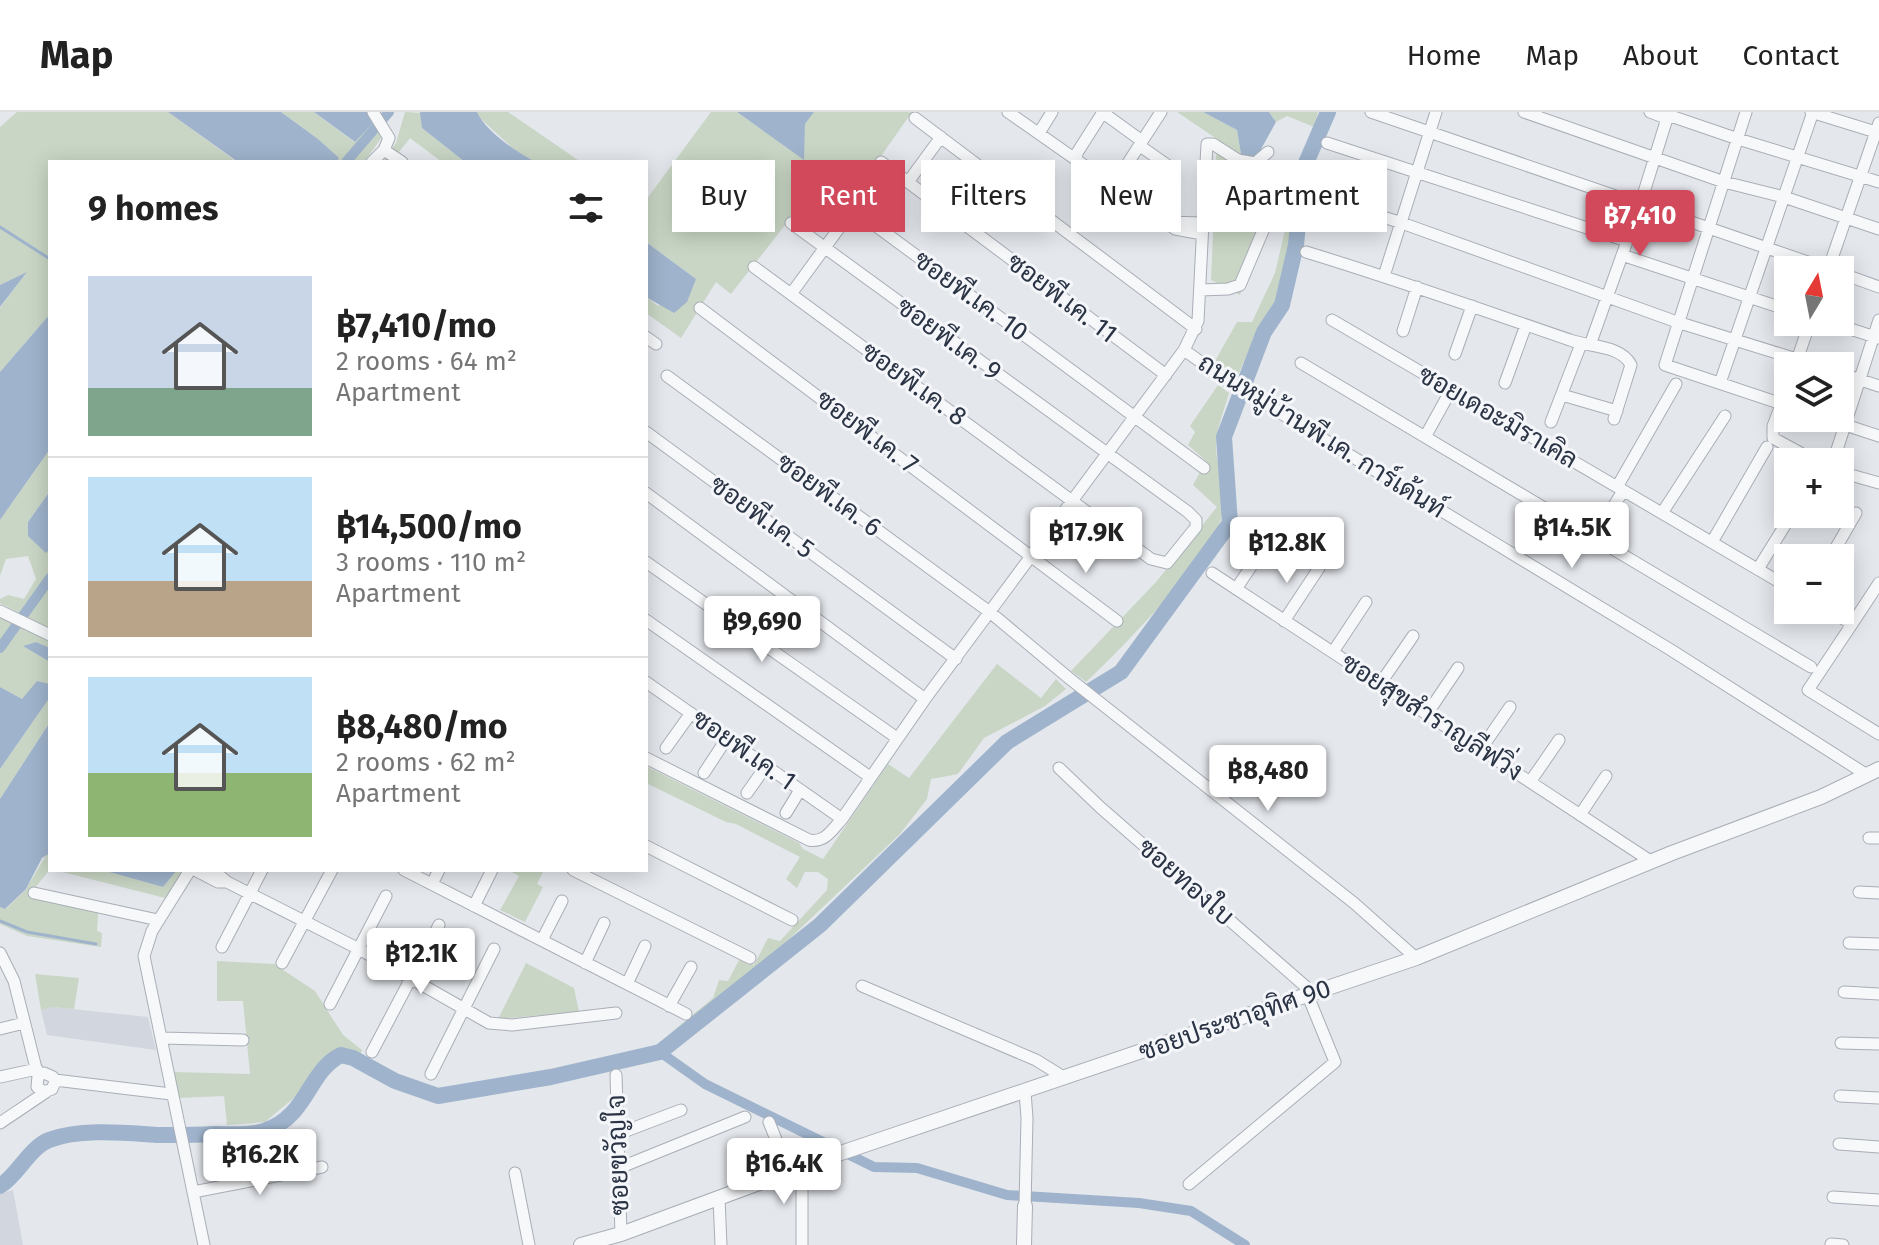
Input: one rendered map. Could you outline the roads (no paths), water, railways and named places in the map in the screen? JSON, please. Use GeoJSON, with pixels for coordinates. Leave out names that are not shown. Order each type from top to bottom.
{"type":"FeatureCollection","features":[{"type":"Feature","properties":{"kind":"street"},"geometry":{"type":"LineString","coordinates":[[1008,112],[1076,160],[1077,153],[1103,112],[1161,160]]}},
{"type":"Feature","properties":{"kind":"street"},"geometry":{"type":"LineString","coordinates":[[1039,133],[1052,112]]}},
{"type":"Feature","properties":{"kind":"street"},"geometry":{"type":"LineString","coordinates":[[1130,160],[1161,112]]}},
{"type":"Feature","properties":{"kind":"street"},"geometry":{"type":"LineString","coordinates":[[1371,112],[1789,256]]}},
{"type":"Feature","properties":{"kind":"street"},"geometry":{"type":"LineString","coordinates":[[1384,276],[1436,112]]}},
{"type":"Feature","properties":{"kind":"street"},"geometry":{"type":"LineString","coordinates":[[1650,112],[1879,182]]}},
{"type":"Feature","properties":{"kind":"street"},"geometry":{"type":"LineString","coordinates":[[1746,112],[1665,365],[1774,401]]}},
{"type":"Feature","properties":{"kind":"street"},"geometry":{"type":"LineString","coordinates":[[1720,383],[1812,112],[1878,129],[1836,256]]}},
{"type":"Feature","properties":{"kind":"street"},"geometry":{"type":"LineString","coordinates":[[374,113],[389,138],[384,150],[374,160]]}},
{"type":"Feature","properties":{"kind":"street"},"geometry":{"type":"LineString","coordinates":[[1529,113],[1654,159],[1879,229]]}},
{"type":"Feature","properties":{"kind":"street"},"geometry":{"type":"LineString","coordinates":[[1551,422],[1608,297],[1668,115]]}},
{"type":"Feature","properties":{"kind":"street"},"geometry":{"type":"LineString","coordinates":[[915,118],[1196,329]]}},
{"type":"Feature","properties":{"kind":"street"},"geometry":{"type":"LineString","coordinates":[[908,182],[941,137]]}},
{"type":"Feature","properties":{"kind":"street"},"geometry":{"type":"LineString","coordinates":[[1327,143],[1627,241]]}},
{"type":"Feature","properties":{"kind":"street","name":"ถนนหมู่บ้านพี.เค. การ์เด้นท์"},"geometry":{"type":"LineString","coordinates":[[1206,160],[1207,144],[1213,144],[1240,160]]}},
{"type":"Feature","properties":{"kind":"street"},"geometry":{"type":"LineString","coordinates":[[384,150],[399,160]]}},
{"type":"Feature","properties":{"kind":"street","name":"ถนนหมู่บ้านพี.เค. การ์เด้นท์"},"geometry":{"type":"LineString","coordinates":[[1259,160],[1268,152]]}},
{"type":"Feature","properties":{"kind":"street","name":"ซอยพี.เค. 11"},"geometry":{"type":"LineString","coordinates":[[905,180],[1166,375]]}},
{"type":"Feature","properties":{"kind":"street","name":"ซอยพี.เค. 10"},"geometry":{"type":"LineString","coordinates":[[791,294],[853,209],[1136,416]]}},
{"type":"Feature","properties":{"kind":"street"},"geometry":{"type":"LineString","coordinates":[[1387,218],[1774,355]]}},
{"type":"Feature","properties":{"kind":"street","name":"ซอยพี.เค. 9"},"geometry":{"type":"LineString","coordinates":[[804,232],[1188,512],[1196,520],[1196,527],[1167,563],[1159,562],[1074,501]]}},
{"type":"Feature","properties":{"kind":"street","name":"ถนนหมู่บ้านพี.เค. การ์เด้นท์"},"geometry":{"type":"LineString","coordinates":[[648,759],[809,840],[826,837],[1184,350],[1196,329],[1202,232]]}},
{"type":"Feature","properties":{"kind":"street"},"geometry":{"type":"LineString","coordinates":[[1200,290],[1228,289],[1240,285],[1262,232]]}},
{"type":"Feature","properties":{"kind":"street"},"geometry":{"type":"LineString","coordinates":[[1306,252],[1615,352],[1630,361],[1616,415],[1562,395]]}},
{"type":"Feature","properties":{"kind":"street"},"geometry":{"type":"LineString","coordinates":[[1622,255],[1774,306]]}},
{"type":"Feature","properties":{"kind":"street","name":"ซอยพี.เค. 8"},"geometry":{"type":"LineString","coordinates":[[754,267],[1074,501]]}},
{"type":"Feature","properties":{"kind":"street"},"geometry":{"type":"LineString","coordinates":[[1854,278],[1879,287]]}},
{"type":"Feature","properties":{"kind":"street"},"geometry":{"type":"LineString","coordinates":[[1403,331],[1417,287]]}},
{"type":"Feature","properties":{"kind":"street"},"geometry":{"type":"LineString","coordinates":[[1455,354],[1472,306]]}},
{"type":"Feature","properties":{"kind":"street","name":"ซอยพี.เค. 7"},"geometry":{"type":"LineString","coordinates":[[700,308],[1117,621]]}},
{"type":"Feature","properties":{"kind":"street","name":"ซอยเดอะมิราเคิล"},"geometry":{"type":"LineString","coordinates":[[1332,320],[1774,579]]}},
{"type":"Feature","properties":{"kind":"street"},"geometry":{"type":"LineString","coordinates":[[1854,395],[1876,337],[1879,320]]}},
{"type":"Feature","properties":{"kind":"street"},"geometry":{"type":"LineString","coordinates":[[1505,383],[1526,325]]}},
{"type":"Feature","properties":{"kind":"street"},"geometry":{"type":"LineString","coordinates":[[1854,330],[1876,337]]}},
{"type":"Feature","properties":{"kind":"street","name":"ถนนหมู่บ้านพี.เค. การ์เด้นท์"},"geometry":{"type":"LineString","coordinates":[[1184,350],[1226,380],[1873,772]]}},
{"type":"Feature","properties":{"kind":"street"},"geometry":{"type":"LineString","coordinates":[[1301,363],[1811,667]]}},
{"type":"Feature","properties":{"kind":"street","name":"ซอยพี.เค. 6"},"geometry":{"type":"LineString","coordinates":[[667,376],[991,613]]}},
{"type":"Feature","properties":{"kind":"street"},"geometry":{"type":"LineString","coordinates":[[1854,377],[1879,386]]}},
{"type":"Feature","properties":{"kind":"street"},"geometry":{"type":"LineString","coordinates":[[1594,538],[1676,384]]}},
{"type":"Feature","properties":{"kind":"street"},"geometry":{"type":"LineString","coordinates":[[1425,437],[1451,390]]}},
{"type":"Feature","properties":{"kind":"street"},"geometry":{"type":"LineString","coordinates":[[1136,416],[1204,468]]}},
{"type":"Feature","properties":{"kind":"street"},"geometry":{"type":"LineString","coordinates":[[1662,513],[1725,416]]}},
{"type":"Feature","properties":{"kind":"street"},"geometry":{"type":"LineString","coordinates":[[1774,424],[1773,438],[1791,448]]}},
{"type":"Feature","properties":{"kind":"street"},"geometry":{"type":"LineString","coordinates":[[1854,428],[1879,436]]}},
{"type":"Feature","properties":{"kind":"street","name":"ซอยพี.เค. 5"},"geometry":{"type":"LineString","coordinates":[[648,433],[956,659]]}},
{"type":"Feature","properties":{"kind":"street"},"geometry":{"type":"LineString","coordinates":[[1712,542],[1767,447]]}},
{"type":"Feature","properties":{"kind":"street"},"geometry":{"type":"LineString","coordinates":[[1854,476],[1879,483]]}},
{"type":"Feature","properties":{"kind":"street"},"geometry":{"type":"LineString","coordinates":[[648,494],[925,699]]}},
{"type":"Feature","properties":{"kind":"street"},"geometry":{"type":"LineString","coordinates":[[1838,544],[1856,513]]}},
{"type":"Feature","properties":{"kind":"street"},"geometry":{"type":"LineString","coordinates":[[1758,569],[1783,528]]}},
{"type":"Feature","properties":{"kind":"street"},"geometry":{"type":"LineString","coordinates":[[1236,589],[1272,535]]}},
{"type":"Feature","properties":{"kind":"street"},"geometry":{"type":"LineString","coordinates":[[648,563],[897,738]]}},
{"type":"Feature","properties":{"kind":"street"},"geometry":{"type":"LineString","coordinates":[[1284,621],[1319,568]]}},
{"type":"Feature","properties":{"kind":"street","name":"ซอยสุขสำราญลีฟวิ่ง"},"geometry":{"type":"LineString","coordinates":[[1212,573],[1652,862]]}},
{"type":"Feature","properties":{"kind":"street"},"geometry":{"type":"LineString","coordinates":[[1854,621],[1879,583]]}},
{"type":"Feature","properties":{"kind":"street"},"geometry":{"type":"LineString","coordinates":[[1333,652],[1366,602]]}},
{"type":"Feature","properties":{"kind":"street"},"geometry":{"type":"LineString","coordinates":[[5,613],[48,634]]}},
{"type":"Feature","properties":{"kind":"street"},"geometry":{"type":"LineString","coordinates":[[991,613],[1354,903],[1416,958]]}},
{"type":"Feature","properties":{"kind":"street"},"geometry":{"type":"LineString","coordinates":[[648,621],[870,777]]}},
{"type":"Feature","properties":{"kind":"street"},"geometry":{"type":"LineString","coordinates":[[1852,624],[1808,690],[1879,734]]}},
{"type":"Feature","properties":{"kind":"street"},"geometry":{"type":"LineString","coordinates":[[1380,684],[1413,636]]}},
{"type":"Feature","properties":{"kind":"street"},"geometry":{"type":"LineString","coordinates":[[1427,714],[1458,668]]}},
{"type":"Feature","properties":{"kind":"street","name":"ซอยพี.เค. 1"},"geometry":{"type":"LineString","coordinates":[[651,685],[842,819]]}},
{"type":"Feature","properties":{"kind":"street"},"geometry":{"type":"LineString","coordinates":[[1481,749],[1510,707]]}},
{"type":"Feature","properties":{"kind":"street"},"geometry":{"type":"LineString","coordinates":[[666,748],[691,713]]}},
{"type":"Feature","properties":{"kind":"street"},"geometry":{"type":"LineString","coordinates":[[704,773],[727,738]]}},
{"type":"Feature","properties":{"kind":"street"},"geometry":{"type":"LineString","coordinates":[[1530,782],[1559,740]]}},
{"type":"Feature","properties":{"kind":"street"},"geometry":{"type":"LineString","coordinates":[[747,793],[766,766]]}},
{"type":"Feature","properties":{"kind":"street","name":"ซอยทองใบ"},"geometry":{"type":"LineString","coordinates":[[1059,768],[1311,994]]}},
{"type":"Feature","properties":{"kind":"street","name":"ซอยประชาอุทิศ 90"},"geometry":{"type":"LineString","coordinates":[[581,1245],[614,1239],[857,1147],[1416,958],[1821,797],[1873,772]]}},
{"type":"Feature","properties":{"kind":"street"},"geometry":{"type":"LineString","coordinates":[[1580,815],[1606,776]]}},
{"type":"Feature","properties":{"kind":"street"},"geometry":{"type":"LineString","coordinates":[[786,813],[800,790]]}},
{"type":"Feature","properties":{"kind":"street"},"geometry":{"type":"LineString","coordinates":[[648,847],[792,920]]}},
{"type":"Feature","properties":{"kind":"street"},"geometry":{"type":"LineString","coordinates":[[191,872],[148,938],[144,956],[204,1245]]}},
{"type":"Feature","properties":{"kind":"street"},"geometry":{"type":"LineString","coordinates":[[196,872],[218,882],[227,882]]}},
{"type":"Feature","properties":{"kind":"street"},"geometry":{"type":"LineString","coordinates":[[215,872],[227,882],[498,1025],[616,1013]]}},
{"type":"Feature","properties":{"kind":"street"},"geometry":{"type":"LineString","coordinates":[[222,947],[261,872]]}},
{"type":"Feature","properties":{"kind":"street"},"geometry":{"type":"LineString","coordinates":[[282,963],[331,872]]}},
{"type":"Feature","properties":{"kind":"street"},"geometry":{"type":"LineString","coordinates":[[408,872],[686,1014]]}},
{"type":"Feature","properties":{"kind":"street"},"geometry":{"type":"LineString","coordinates":[[432,884],[438,872]]}},
{"type":"Feature","properties":{"kind":"street"},"geometry":{"type":"LineString","coordinates":[[474,906],[491,872]]}},
{"type":"Feature","properties":{"kind":"street"},"geometry":{"type":"LineString","coordinates":[[577,872],[750,958]]}},
{"type":"Feature","properties":{"kind":"street"},"geometry":{"type":"LineString","coordinates":[[1859,892],[1879,893]]}},
{"type":"Feature","properties":{"kind":"street"},"geometry":{"type":"LineString","coordinates":[[34,893],[158,920]]}},
{"type":"Feature","properties":{"kind":"street"},"geometry":{"type":"LineString","coordinates":[[330,1004],[386,896]]}},
{"type":"Feature","properties":{"kind":"street"},"geometry":{"type":"LineString","coordinates":[[542,940],[562,901]]}},
{"type":"Feature","properties":{"kind":"street"},"geometry":{"type":"LineString","coordinates":[[585,963],[604,923]]}},
{"type":"Feature","properties":{"kind":"street"},"geometry":{"type":"LineString","coordinates":[[372,1052],[439,925]]}},
{"type":"Feature","properties":{"kind":"street"},"geometry":{"type":"LineString","coordinates":[[1849,943],[1879,944]]}},
{"type":"Feature","properties":{"kind":"street"},"geometry":{"type":"LineString","coordinates":[[627,984],[645,946]]}},
{"type":"Feature","properties":{"kind":"street"},"geometry":{"type":"LineString","coordinates":[[431,1074],[494,949]]}},
{"type":"Feature","properties":{"kind":"street"},"geometry":{"type":"LineString","coordinates":[[0,953],[14,981],[38,1073],[37,1087],[46,1092]]}},
{"type":"Feature","properties":{"kind":"street"},"geometry":{"type":"LineString","coordinates":[[669,1006],[691,967]]}},
{"type":"Feature","properties":{"kind":"street"},"geometry":{"type":"LineString","coordinates":[[0,984],[14,981]]}},
{"type":"Feature","properties":{"kind":"street"},"geometry":{"type":"LineString","coordinates":[[862,986],[1036,1060],[1065,1078]]}},
{"type":"Feature","properties":{"kind":"street"},"geometry":{"type":"LineString","coordinates":[[1844,992],[1879,994]]}},
{"type":"Feature","properties":{"kind":"street"},"geometry":{"type":"LineString","coordinates":[[1189,1184],[1335,1062],[1311,994]]}},
{"type":"Feature","properties":{"kind":"street"},"geometry":{"type":"LineString","coordinates":[[0,1029],[24,1023]]}},
{"type":"Feature","properties":{"kind":"street"},"geometry":{"type":"LineString","coordinates":[[161,1038],[243,1040]]}},
{"type":"Feature","properties":{"kind":"street"},"geometry":{"type":"LineString","coordinates":[[1841,1043],[1879,1044]]}},
{"type":"Feature","properties":{"kind":"street"},"geometry":{"type":"LineString","coordinates":[[0,1077],[48,1073],[55,1080],[171,1094]]}},
{"type":"Feature","properties":{"kind":"street","name":"ซอยขวัญใจ"},"geometry":{"type":"LineString","coordinates":[[614,1239],[619,1168],[616,1075]]}},
{"type":"Feature","properties":{"kind":"street"},"geometry":{"type":"LineString","coordinates":[[0,1123],[54,1087],[55,1080]]}},
{"type":"Feature","properties":{"kind":"street"},"geometry":{"type":"LineString","coordinates":[[1024,1245],[1025,1092]]}},
{"type":"Feature","properties":{"kind":"street"},"geometry":{"type":"LineString","coordinates":[[1840,1096],[1879,1098]]}},
{"type":"Feature","properties":{"kind":"street"},"geometry":{"type":"LineString","coordinates":[[618,1134],[681,1110]]}},
{"type":"Feature","properties":{"kind":"street"},"geometry":{"type":"LineString","coordinates":[[619,1168],[745,1117]]}},
{"type":"Feature","properties":{"kind":"street"},"geometry":{"type":"LineString","coordinates":[[769,1122],[795,1169],[802,1245]]}},
{"type":"Feature","properties":{"kind":"street"},"geometry":{"type":"LineString","coordinates":[[1839,1144],[1879,1147]]}},
{"type":"Feature","properties":{"kind":"street"},"geometry":{"type":"LineString","coordinates":[[193,1192],[322,1167]]}},
{"type":"Feature","properties":{"kind":"street"},"geometry":{"type":"LineString","coordinates":[[515,1173],[529,1245]]}},
{"type":"Feature","properties":{"kind":"street"},"geometry":{"type":"LineString","coordinates":[[1833,1197],[1879,1200]]}},
{"type":"Feature","properties":{"kind":"street"},"geometry":{"type":"LineString","coordinates":[[719,1198],[721,1245]]}},
{"type":"Feature","properties":{"kind":"street"},"geometry":{"type":"LineString","coordinates":[[1831,1244],[1843,1245]]}},
{"type":"Feature","properties":{"kind":"water"},"geometry":{"type":"Polygon","coordinates":[[[168,112],[281,112],[339,158],[338,160],[235,160],[168,112]]]}},
{"type":"Feature","properties":{"kind":"water"},"geometry":{"type":"Polygon","coordinates":[[[314,112],[367,112],[374,122],[355,142],[314,112]]]}},
{"type":"Feature","properties":{"kind":"water"},"geometry":{"type":"Polygon","coordinates":[[[420,112],[477,112],[495,134],[532,160],[462,160],[422,128],[420,112]]]}},
{"type":"Feature","properties":{"kind":"water"},"geometry":{"type":"Polygon","coordinates":[[[737,112],[814,112],[805,124],[804,160],[737,112]]]}},
{"type":"Feature","properties":{"kind":"water"},"geometry":{"type":"Polygon","coordinates":[[[1203,112],[1269,112],[1276,122],[1255,160],[1241,154],[1237,130],[1203,112]]]}},
{"type":"Feature","properties":{"kind":"water"},"geometry":{"type":"Polygon","coordinates":[[[648,243],[696,279],[687,302],[674,313],[648,298],[648,243]]]}},
{"type":"Feature","properties":{"kind":"water"},"geometry":{"type":"Polygon","coordinates":[[[27,272],[0,307],[0,285],[27,272]]]}},
{"type":"Feature","properties":{"kind":"water"},"geometry":{"type":"Polygon","coordinates":[[[48,316],[48,452],[0,520],[0,372],[48,316]]]}},
{"type":"Feature","properties":{"kind":"water"},"geometry":{"type":"Polygon","coordinates":[[[48,494],[46,553],[28,536],[28,522],[48,494]]]}},
{"type":"Feature","properties":{"kind":"water"},"geometry":{"type":"Polygon","coordinates":[[[36,642],[48,647],[48,661],[23,646],[36,642]]]}},
{"type":"Feature","properties":{"kind":"water"},"geometry":{"type":"Polygon","coordinates":[[[37,681],[48,684],[48,700],[0,769],[0,687],[22,699],[37,681]]]}},
{"type":"Feature","properties":{"kind":"water"},"geometry":{"type":"Polygon","coordinates":[[[48,725],[48,854],[42,858],[26,889],[5,909],[0,907],[0,799],[48,725]]]}},
{"type":"Feature","properties":{"kind":"water"},"geometry":{"type":"Polygon","coordinates":[[[109,872],[175,872],[163,887],[109,872]]]}},
{"type":"Feature","properties":{"kind":"waterway"},"geometry":{"type":"LineString","coordinates":[[348,160],[389,112]]}},
{"type":"Feature","properties":{"kind":"waterway"},"geometry":{"type":"LineString","coordinates":[[0,1186],[35,1149],[62,1136],[89,1133],[246,1134],[264,1131],[290,1115],[321,1072],[341,1055],[353,1058],[395,1081],[438,1096],[551,1077],[660,1052],[820,925],[1007,742],[1121,672],[1230,523],[1224,437],[1264,332],[1282,305],[1296,245],[1303,170],[1328,112]]}},
{"type":"Feature","properties":{"kind":"waterway"},"geometry":{"type":"LineString","coordinates":[[0,227],[48,258]]}},
{"type":"Feature","properties":{"kind":"waterway"},"geometry":{"type":"LineString","coordinates":[[0,648],[48,581]]}},
{"type":"Feature","properties":{"kind":"waterway"},"geometry":{"type":"LineString","coordinates":[[0,921],[27,932],[96,944]]}},
{"type":"Feature","properties":{"kind":"waterway"},"geometry":{"type":"LineString","coordinates":[[660,1052],[705,1084],[874,1167],[917,1168],[1007,1195],[1139,1203],[1191,1211],[1245,1245]]}}]}
